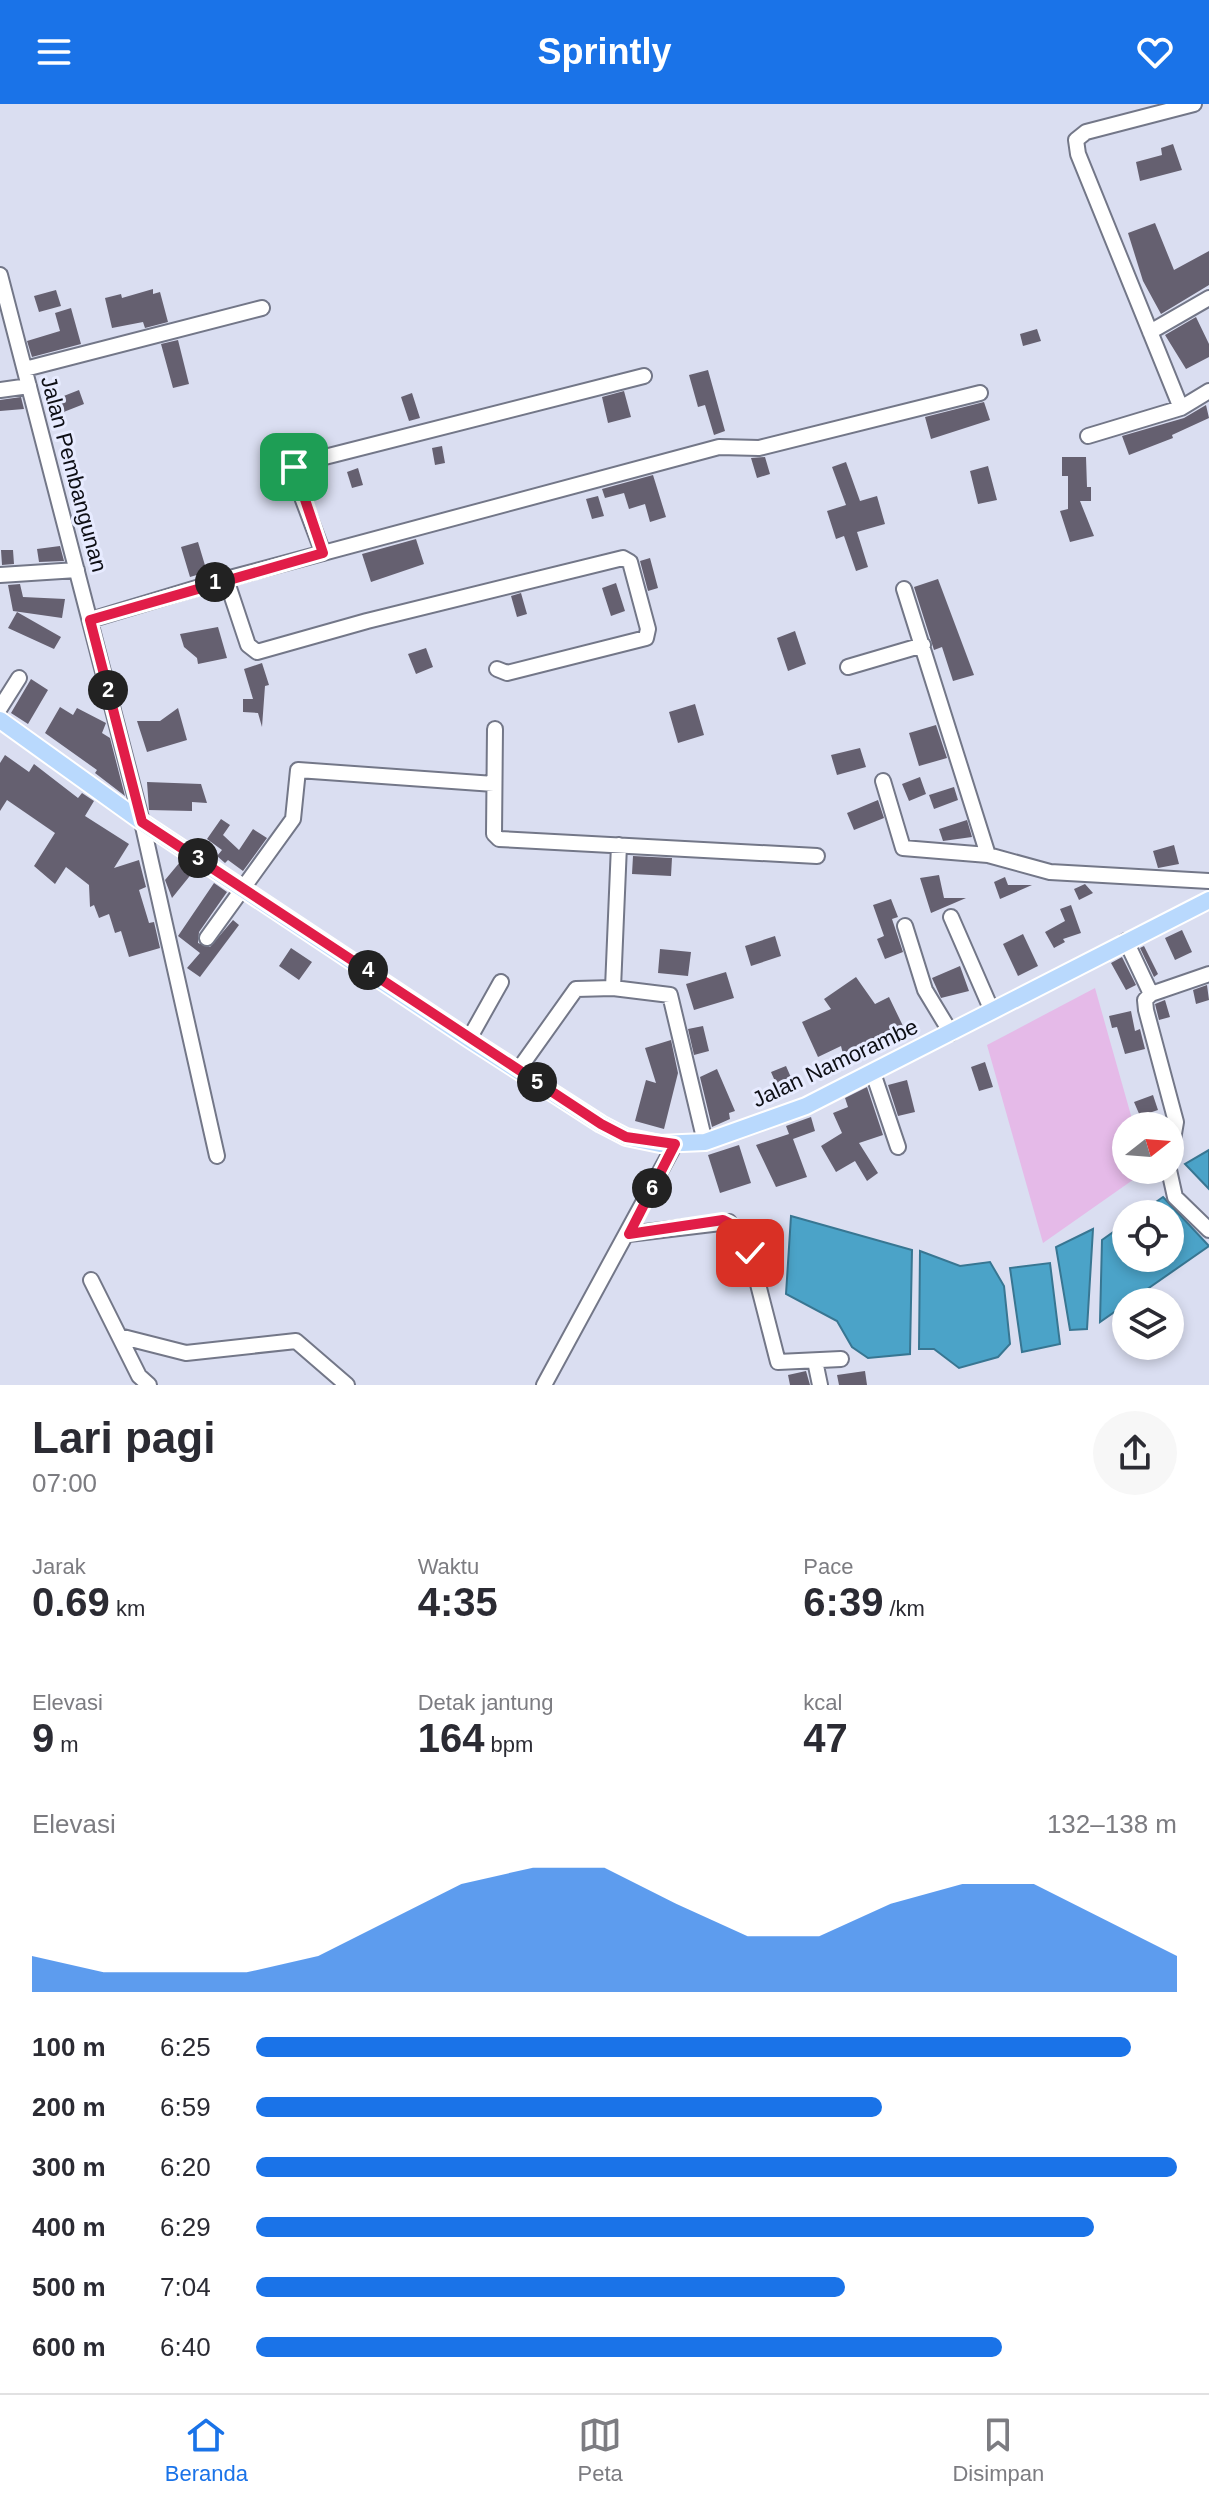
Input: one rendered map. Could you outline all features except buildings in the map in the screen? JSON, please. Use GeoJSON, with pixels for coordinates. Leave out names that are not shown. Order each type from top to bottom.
{"type":"FeatureCollection","features":[{"type":"Feature","properties":{"kind":"main road","name":"Jalan Namorambe"},"geometry":{"type":"LineString","coordinates":[[0,720],[142,822],[469,1039],[626,1137],[675,1144],[705,1142],[798,1109],[1209,900]]}},
{"type":"Feature","properties":{"kind":"street"},"geometry":{"type":"LineString","coordinates":[[1181,408],[1078,154],[1076,140],[1086,132],[1194,104]]}},
{"type":"Feature","properties":{"kind":"street","name":"Jalan Pembangunan"},"geometry":{"type":"LineString","coordinates":[[0,275],[142,822],[217,1156]]}},
{"type":"Feature","properties":{"kind":"street"},"geometry":{"type":"LineString","coordinates":[[1150,332],[1209,298]]}},
{"type":"Feature","properties":{"kind":"street"},"geometry":{"type":"LineString","coordinates":[[25,369],[262,308]]}},
{"type":"Feature","properties":{"kind":"street"},"geometry":{"type":"LineString","coordinates":[[323,553],[294,476],[294,467],[301,463],[644,376]]}},
{"type":"Feature","properties":{"kind":"street"},"geometry":{"type":"LineString","coordinates":[[0,390],[29,386]]}},
{"type":"Feature","properties":{"kind":"street"},"geometry":{"type":"LineString","coordinates":[[1088,436],[1181,408],[1209,391]]}},
{"type":"Feature","properties":{"kind":"street"},"geometry":{"type":"LineString","coordinates":[[90,620],[226,579],[719,447],[759,448],[980,393]]}},
{"type":"Feature","properties":{"kind":"street"},"geometry":{"type":"LineString","coordinates":[[226,579],[248,645],[257,652],[490,590],[623,558],[630,562],[648,629],[646,638],[507,673],[497,669]]}},
{"type":"Feature","properties":{"kind":"street"},"geometry":{"type":"LineString","coordinates":[[0,575],[77,570]]}},
{"type":"Feature","properties":{"kind":"street"},"geometry":{"type":"LineString","coordinates":[[904,589],[988,855]]}},
{"type":"Feature","properties":{"kind":"street"},"geometry":{"type":"LineString","coordinates":[[848,667],[923,645]]}},
{"type":"Feature","properties":{"kind":"street"},"geometry":{"type":"LineString","coordinates":[[0,708],[19,678]]}},
{"type":"Feature","properties":{"kind":"street"},"geometry":{"type":"LineString","coordinates":[[495,729],[494,834],[499,839],[817,856]]}},
{"type":"Feature","properties":{"kind":"street"},"geometry":{"type":"LineString","coordinates":[[207,938],[293,819],[298,770],[494,784]]}},
{"type":"Feature","properties":{"kind":"street"},"geometry":{"type":"LineString","coordinates":[[883,781],[903,848],[988,855],[1050,872],[1209,881]]}},
{"type":"Feature","properties":{"kind":"street"},"geometry":{"type":"LineString","coordinates":[[613,988],[619,845]]}},
{"type":"Feature","properties":{"kind":"street"},"geometry":{"type":"LineString","coordinates":[[951,917],[992,1011]]}},
{"type":"Feature","properties":{"kind":"street"},"geometry":{"type":"LineString","coordinates":[[905,926],[925,990],[951,1033]]}},
{"type":"Feature","properties":{"kind":"street"},"geometry":{"type":"LineString","coordinates":[[1126,941],[1151,994]]}},
{"type":"Feature","properties":{"kind":"street"},"geometry":{"type":"LineString","coordinates":[[1173,1112],[1145,1000],[1151,994],[1209,974]]}},
{"type":"Feature","properties":{"kind":"street"},"geometry":{"type":"LineString","coordinates":[[469,1039],[501,982]]}},
{"type":"Feature","properties":{"kind":"street"},"geometry":{"type":"LineString","coordinates":[[519,1069],[572,992],[582,988],[613,988],[672,997],[705,1142]]}},
{"type":"Feature","properties":{"kind":"street"},"geometry":{"type":"LineString","coordinates":[[873,1073],[898,1147]]}},
{"type":"Feature","properties":{"kind":"street"},"geometry":{"type":"LineString","coordinates":[[544,1385],[629,1234],[675,1144]]}},
{"type":"Feature","properties":{"kind":"street"},"geometry":{"type":"LineString","coordinates":[[1172,1184],[1175,1197],[1209,1230]]}},
{"type":"Feature","properties":{"kind":"street"},"geometry":{"type":"LineString","coordinates":[[629,1234],[729,1222],[750,1253],[778,1362],[841,1359]]}},
{"type":"Feature","properties":{"kind":"street"},"geometry":{"type":"LineString","coordinates":[[91,1280],[143,1382]]}},
{"type":"Feature","properties":{"kind":"street"},"geometry":{"type":"LineString","coordinates":[[119,1336],[186,1353],[296,1341],[347,1385]]}},
{"type":"Feature","properties":{"kind":"street"},"geometry":{"type":"LineString","coordinates":[[815,1361],[820,1385]]}},
{"type":"Feature","properties":{"kind":"shaded area"},"geometry":{"type":"Polygon","coordinates":[[[1095,988],[1130,1112],[1112,1112],[1112,1184],[1127,1184],[1043,1243],[987,1045],[1095,988]]]}},
{"type":"Feature","properties":{"kind":"water"},"geometry":{"type":"Polygon","coordinates":[[[1209,1150],[1209,1189],[1185,1164],[1209,1150]]]}},
{"type":"Feature","properties":{"kind":"water"},"geometry":{"type":"Polygon","coordinates":[[[791,1216],[912,1250],[910,1354],[868,1358],[852,1347],[837,1321],[786,1294],[791,1216]]]}},
{"type":"Feature","properties":{"kind":"water"},"geometry":{"type":"Polygon","coordinates":[[[1184,1219],[1209,1246],[1184,1263],[1184,1219]]]}},
{"type":"Feature","properties":{"kind":"water"},"geometry":{"type":"Polygon","coordinates":[[[1093,1229],[1087,1329],[1070,1330],[1056,1247],[1093,1229]]]}},
{"type":"Feature","properties":{"kind":"water"},"geometry":{"type":"Polygon","coordinates":[[[1112,1233],[1112,1272],[1172,1272],[1149,1288],[1112,1288],[1112,1314],[1100,1322],[1102,1240],[1112,1233]]]}},
{"type":"Feature","properties":{"kind":"water"},"geometry":{"type":"Polygon","coordinates":[[[920,1251],[960,1266],[990,1262],[1004,1286],[1010,1344],[998,1357],[959,1368],[934,1349],[919,1349],[920,1251]]]}},
{"type":"Feature","properties":{"kind":"water"},"geometry":{"type":"Polygon","coordinates":[[[1050,1263],[1060,1344],[1022,1352],[1010,1268],[1050,1263]]]}},
{"type":"Feature","properties":{"kind":"route"},"geometry":{"type":"LineString","coordinates":[[294,467],[294,476],[323,553],[90,620],[142,822],[601,1124],[626,1137],[675,1144],[629,1234],[723,1220],[735,1226],[750,1253]]}}]}
